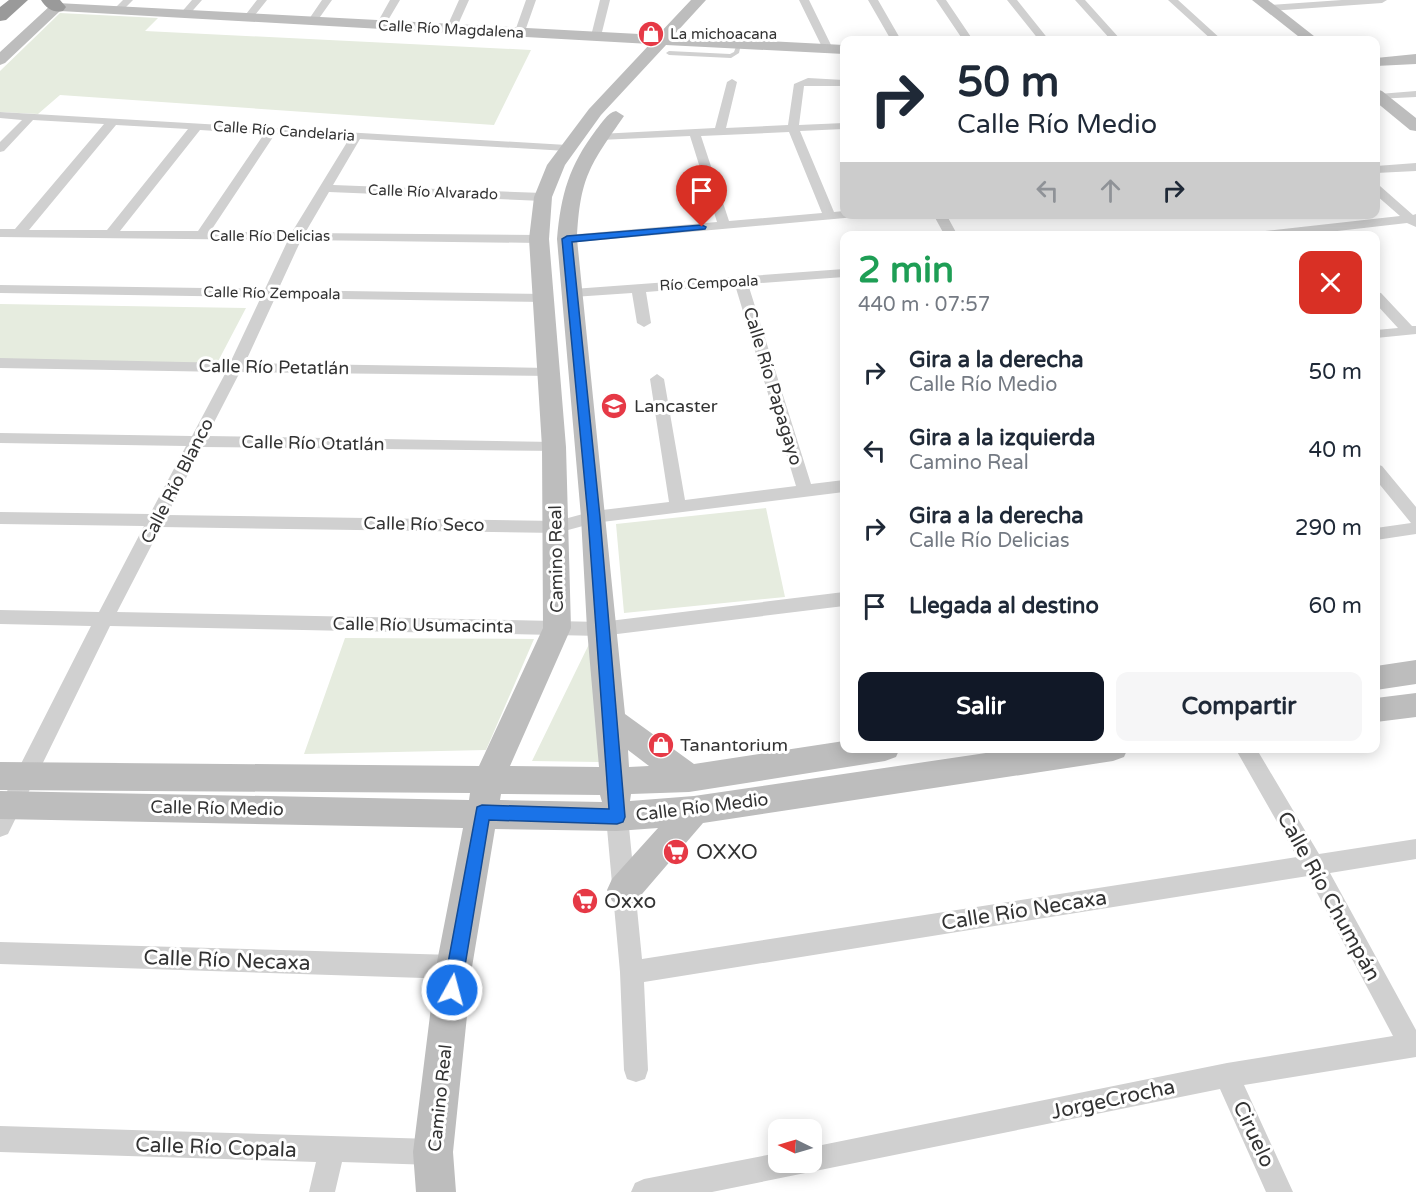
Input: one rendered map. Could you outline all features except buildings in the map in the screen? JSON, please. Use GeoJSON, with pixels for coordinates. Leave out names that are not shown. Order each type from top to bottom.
{"type":"FeatureCollection","features":[{"type":"Feature","properties":{"kind":"highway"},"geometry":{"type":"LineString","coordinates":[[0,16],[19,0]]}},
{"type":"Feature","properties":{"kind":"street"},"geometry":{"type":"LineString","coordinates":[[117,11],[128,0]]}},
{"type":"Feature","properties":{"kind":"street"},"geometry":{"type":"LineString","coordinates":[[184,15],[197,0]]}},
{"type":"Feature","properties":{"kind":"street"},"geometry":{"type":"LineString","coordinates":[[248,18],[262,0]]}},
{"type":"Feature","properties":{"kind":"street"},"geometry":{"type":"LineString","coordinates":[[312,22],[327,0]]}},
{"type":"Feature","properties":{"kind":"street"},"geometry":{"type":"LineString","coordinates":[[381,25],[395,0]]}},
{"type":"Feature","properties":{"kind":"street"},"geometry":{"type":"LineString","coordinates":[[451,29],[464,0]]}},
{"type":"Feature","properties":{"kind":"street"},"geometry":{"type":"LineString","coordinates":[[519,34],[531,0]]}},
{"type":"Feature","properties":{"kind":"street"},"geometry":{"type":"LineString","coordinates":[[596,36],[605,0]]}},
{"type":"Feature","properties":{"kind":"street","name":"Camino Real"},"geometry":{"type":"LineString","coordinates":[[647,80],[666,46],[699,0]]}},
{"type":"Feature","properties":{"kind":"street","name":"Camino Real"},"geometry":{"type":"LineString","coordinates":[[436,1192],[433,1152],[454,967],[485,797],[557,628],[554,447],[539,239],[543,197],[556,165],[596,112],[666,46],[681,41],[718,0]]}},
{"type":"Feature","properties":{"kind":"street"},"geometry":{"type":"LineString","coordinates":[[804,0],[828,49]]}},
{"type":"Feature","properties":{"kind":"street"},"geometry":{"type":"LineString","coordinates":[[873,0],[894,36]]}},
{"type":"Feature","properties":{"kind":"street"},"geometry":{"type":"LineString","coordinates":[[941,0],[965,36]]}},
{"type":"Feature","properties":{"kind":"street"},"geometry":{"type":"LineString","coordinates":[[1012,0],[1041,36]]}},
{"type":"Feature","properties":{"kind":"street"},"geometry":{"type":"LineString","coordinates":[[1080,0],[1112,36]]}},
{"type":"Feature","properties":{"kind":"street"},"geometry":{"type":"LineString","coordinates":[[1173,0],[1213,36]]}},
{"type":"Feature","properties":{"kind":"street"},"geometry":{"type":"LineString","coordinates":[[1264,4],[1382,0]]}},
{"type":"Feature","properties":{"kind":"street"},"geometry":{"type":"LineString","coordinates":[[0,60],[58,2]]}},
{"type":"Feature","properties":{"kind":"street","name":"Calle Río Magdalena"},"geometry":{"type":"LineString","coordinates":[[58,2],[117,11],[519,34],[596,36],[666,46]]}},
{"type":"Feature","properties":{"kind":"street"},"geometry":{"type":"LineString","coordinates":[[1264,4],[1307,36]]}},
{"type":"Feature","properties":{"kind":"street"},"geometry":{"type":"LineString","coordinates":[[681,41],[840,50]]}},
{"type":"Feature","properties":{"kind":"street"},"geometry":{"type":"LineString","coordinates":[[1380,63],[1416,59]]}},
{"type":"Feature","properties":{"kind":"street"},"geometry":{"type":"LineString","coordinates":[[720,131],[732,82]]}},
{"type":"Feature","properties":{"kind":"street"},"geometry":{"type":"LineString","coordinates":[[830,216],[793,128],[797,86],[802,82],[840,83]]}},
{"type":"Feature","properties":{"kind":"street"},"geometry":{"type":"LineString","coordinates":[[1380,96],[1416,94]]}},
{"type":"Feature","properties":{"kind":"street"},"geometry":{"type":"LineString","coordinates":[[1380,98],[1416,126]]}},
{"type":"Feature","properties":{"kind":"street","name":"Camino Real"},"geometry":{"type":"LineString","coordinates":[[596,112],[620,111],[599,136],[584,162],[571,196],[567,239],[594,517],[601,629],[632,972],[636,1070]]}},
{"type":"Feature","properties":{"kind":"street","name":"Calle Río Candelaria"},"geometry":{"type":"LineString","coordinates":[[0,115],[567,148]]}},
{"type":"Feature","properties":{"kind":"street"},"geometry":{"type":"LineString","coordinates":[[0,149],[32,116]]}},
{"type":"Feature","properties":{"kind":"street"},"geometry":{"type":"LineString","coordinates":[[19,233],[113,121]]}},
{"type":"Feature","properties":{"kind":"street"},"geometry":{"type":"LineString","coordinates":[[111,234],[197,126]]}},
{"type":"Feature","properties":{"kind":"street"},"geometry":{"type":"LineString","coordinates":[[599,136],[840,126]]}},
{"type":"Feature","properties":{"kind":"street"},"geometry":{"type":"LineString","coordinates":[[201,236],[272,130]]}},
{"type":"Feature","properties":{"kind":"street"},"geometry":{"type":"LineString","coordinates":[[694,132],[724,225]]}},
{"type":"Feature","properties":{"kind":"street","name":"Calle Río Blanco"},"geometry":{"type":"LineString","coordinates":[[4,812],[12,776],[104,619],[236,366],[297,235],[356,136]]}},
{"type":"Feature","properties":{"kind":"street"},"geometry":{"type":"LineString","coordinates":[[1380,170],[1416,167]]}},
{"type":"Feature","properties":{"kind":"street","name":"Calle Río Alvarado"},"geometry":{"type":"LineString","coordinates":[[323,188],[543,197]]}},
{"type":"Feature","properties":{"kind":"street"},"geometry":{"type":"LineString","coordinates":[[1380,192],[1414,220]]}},
{"type":"Feature","properties":{"kind":"street"},"geometry":{"type":"LineString","coordinates":[[567,239],[840,215]]}},
{"type":"Feature","properties":{"kind":"street"},"geometry":{"type":"LineString","coordinates":[[1329,231],[1414,220]]}},
{"type":"Feature","properties":{"kind":"street","name":"Calle Río Delicias"},"geometry":{"type":"LineString","coordinates":[[0,233],[539,239]]}},
{"type":"Feature","properties":{"kind":"street","name":"Río Cempoala"},"geometry":{"type":"LineString","coordinates":[[573,293],[840,273]]}},
{"type":"Feature","properties":{"kind":"street","name":"Calle Río Papagayo"},"geometry":{"type":"LineString","coordinates":[[741,282],[805,490]]}},
{"type":"Feature","properties":{"kind":"street"},"geometry":{"type":"LineString","coordinates":[[638,287],[644,323]]}},
{"type":"Feature","properties":{"kind":"street","name":"Calle Río Zempoala"},"geometry":{"type":"LineString","coordinates":[[0,289],[544,297]]}},
{"type":"Feature","properties":{"kind":"street"},"geometry":{"type":"LineString","coordinates":[[1380,300],[1413,330]]}},
{"type":"Feature","properties":{"kind":"street"},"geometry":{"type":"LineString","coordinates":[[1380,334],[1413,330]]}},
{"type":"Feature","properties":{"kind":"street"},"geometry":{"type":"LineString","coordinates":[[545,338],[577,336]]}},
{"type":"Feature","properties":{"kind":"street","name":"Calle Río Petatlán"},"geometry":{"type":"LineString","coordinates":[[0,363],[236,366],[549,381]]}},
{"type":"Feature","properties":{"kind":"street"},"geometry":{"type":"LineString","coordinates":[[657,379],[678,506]]}},
{"type":"Feature","properties":{"kind":"street"},"geometry":{"type":"LineString","coordinates":[[549,381],[582,385]]}},
{"type":"Feature","properties":{"kind":"street","name":"Calle Río Otatlán"},"geometry":{"type":"LineString","coordinates":[[0,438],[554,447]]}},
{"type":"Feature","properties":{"kind":"street"},"geometry":{"type":"LineString","coordinates":[[1380,475],[1416,518]]}},
{"type":"Feature","properties":{"kind":"street","name":"Calle Río Seco"},"geometry":{"type":"LineString","coordinates":[[0,518],[557,527],[594,517],[840,486]]}},
{"type":"Feature","properties":{"kind":"street"},"geometry":{"type":"LineString","coordinates":[[1380,533],[1416,528]]}},
{"type":"Feature","properties":{"kind":"street","name":"Calle Río Usumacinta"},"geometry":{"type":"LineString","coordinates":[[0,617],[601,629],[840,599]]}},
{"type":"Feature","properties":{"kind":"street"},"geometry":{"type":"LineString","coordinates":[[1380,677],[1416,672]]}},
{"type":"Feature","properties":{"kind":"street"},"geometry":{"type":"LineString","coordinates":[[1380,710],[1416,705]]}},
{"type":"Feature","properties":{"kind":"street"},"geometry":{"type":"LineString","coordinates":[[611,720],[688,778]]}},
{"type":"Feature","properties":{"kind":"street","name":"Calle Río Medio"},"geometry":{"type":"LineString","coordinates":[[4,812],[485,797],[615,781],[688,778],[852,753]]}},
{"type":"Feature","properties":{"kind":"street","name":"Calle Río Medio"},"geometry":{"type":"LineString","coordinates":[[12,776],[485,797],[617,817],[694,810],[1079,753]]}},
{"type":"Feature","properties":{"kind":"street","name":"Calle Río Chumpán"},"geometry":{"type":"LineString","coordinates":[[1248,753],[1414,1045]]}},
{"type":"Feature","properties":{"kind":"street"},"geometry":{"type":"LineString","coordinates":[[624,890],[694,810]]}},
{"type":"Feature","properties":{"kind":"street","name":"Calle Río Necaxa"},"geometry":{"type":"LineString","coordinates":[[632,972],[1416,849]]}},
{"type":"Feature","properties":{"kind":"street","name":"Calle Río Necaxa"},"geometry":{"type":"LineString","coordinates":[[0,953],[454,967]]}},
{"type":"Feature","properties":{"kind":"street","name":"JorgeCrocha"},"geometry":{"type":"LineString","coordinates":[[822,1158],[1227,1075],[1414,1045]]}},
{"type":"Feature","properties":{"kind":"street","name":"Ciruelo"},"geometry":{"type":"LineString","coordinates":[[1227,1075],[1280,1192]]}},
{"type":"Feature","properties":{"kind":"street","name":"Calle Río Copala"},"geometry":{"type":"LineString","coordinates":[[0,1139],[332,1151],[433,1152]]}},
{"type":"Feature","properties":{"kind":"street"},"geometry":{"type":"LineString","coordinates":[[322,1192],[332,1151]]}},
{"type":"Feature","properties":{"kind":"street"},"geometry":{"type":"LineString","coordinates":[[644,1192],[768,1168]]}},
{"type":"Feature","properties":{"kind":"lane"},"geometry":{"type":"LineString","coordinates":[[666,46],[731,56],[736,53],[739,44]]}},
{"type":"Feature","properties":{"kind":"shaded area"},"geometry":{"type":"Polygon","coordinates":[[[60,13],[158,18],[145,31],[531,50],[494,125],[60,95],[38,114],[0,112],[0,71],[60,13]]]}},
{"type":"Feature","properties":{"kind":"shaded area"},"geometry":{"type":"Polygon","coordinates":[[[0,304],[246,308],[214,369],[0,366],[0,304]]]}},
{"type":"Feature","properties":{"kind":"shaded area"},"geometry":{"type":"Polygon","coordinates":[[[766,508],[785,597],[624,613],[616,524],[766,508]]]}},
{"type":"Feature","properties":{"kind":"shaded area"},"geometry":{"type":"Polygon","coordinates":[[[345,638],[534,639],[486,750],[304,754],[345,638]]]}},
{"type":"Feature","properties":{"kind":"shaded area"},"geometry":{"type":"Polygon","coordinates":[[[591,640],[599,762],[532,761],[591,640]]]}},
{"type":"Feature","properties":{"kind":"place","name":"La michoacana"},"geometry":{"type":"Point","coordinates":[651,34]}},
{"type":"Feature","properties":{"kind":"place","name":"Lancaster"},"geometry":{"type":"Point","coordinates":[614,406]}},
{"type":"Feature","properties":{"kind":"place","name":"Tanantorium"},"geometry":{"type":"Point","coordinates":[661,745]}},
{"type":"Feature","properties":{"kind":"place","name":"OXXO"},"geometry":{"type":"Point","coordinates":[676,852]}},
{"type":"Feature","properties":{"kind":"place","name":"Oxxo"},"geometry":{"type":"Point","coordinates":[585,901]}},
{"type":"Feature","properties":{"kind":"route"},"geometry":{"type":"LineString","coordinates":[[452,990],[454,967],[482,812],[617,817],[594,517],[567,239],[702,227]]}}]}
